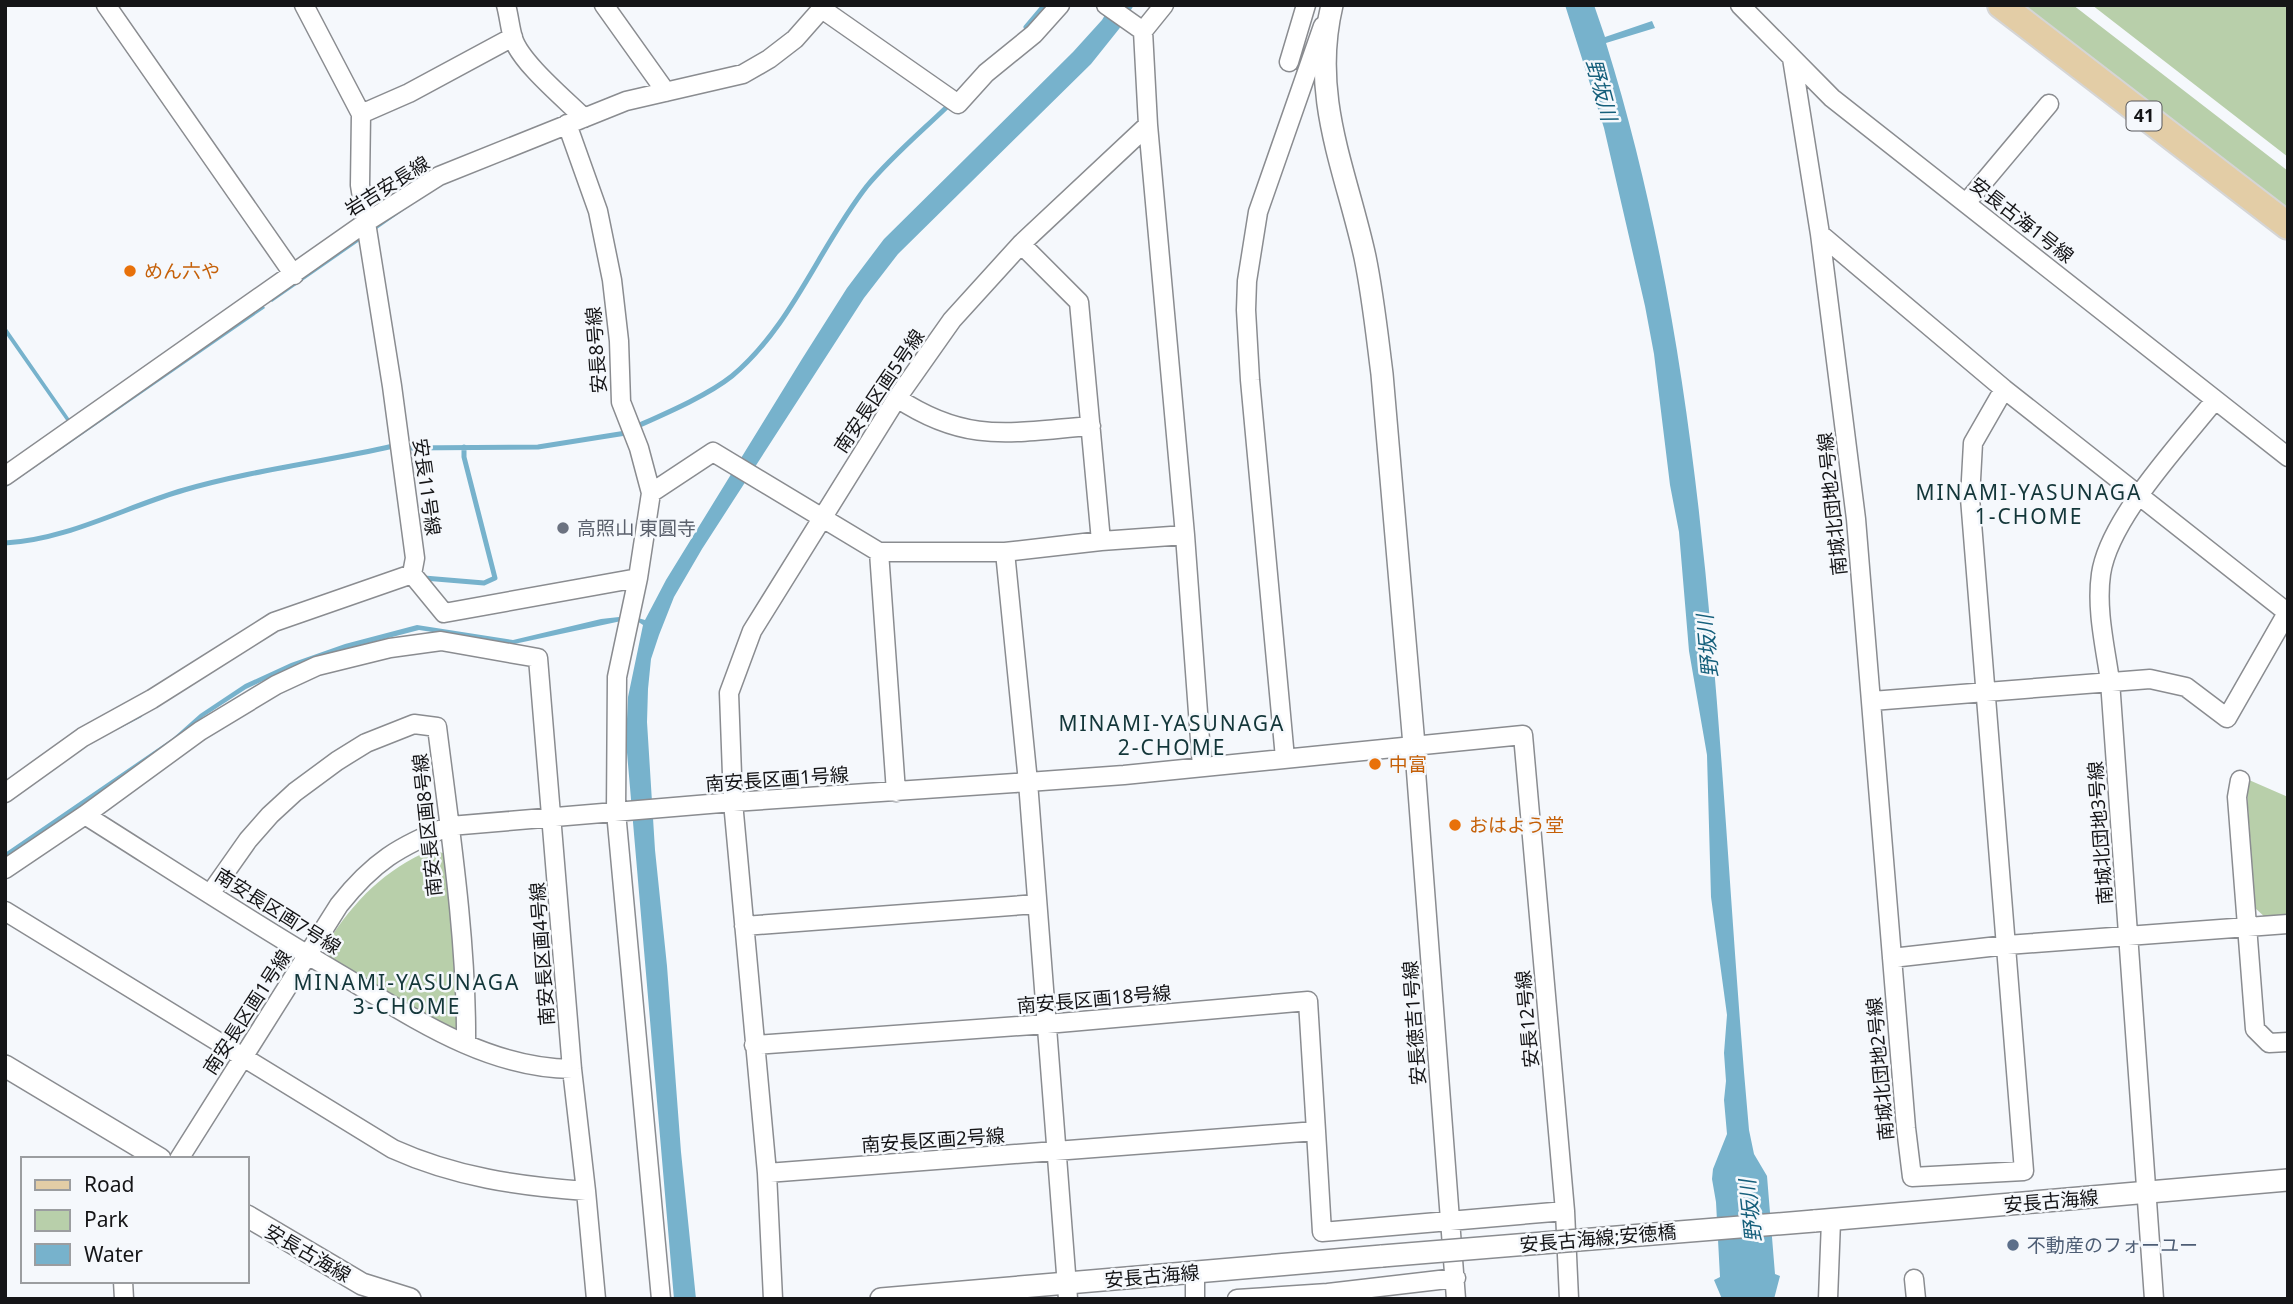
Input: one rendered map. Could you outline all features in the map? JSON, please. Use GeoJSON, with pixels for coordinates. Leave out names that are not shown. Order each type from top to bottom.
{"type":"FeatureCollection","features":[{"type":"Feature","properties":{"kind":"main road","name":"41"},"geometry":{"type":"LineString","coordinates":[[2001,5],[2288,226]]}},
{"type":"Feature","properties":{"kind":"street"},"geometry":{"type":"LineString","coordinates":[[106,5],[294,275]]}},
{"type":"Feature","properties":{"kind":"street"},"geometry":{"type":"LineString","coordinates":[[304,5],[361,114],[409,93],[513,37]]}},
{"type":"Feature","properties":{"kind":"street","name":"安長8号線"},"geometry":{"type":"LineString","coordinates":[[506,5],[513,37],[532,67],[576,121],[612,280],[619,341],[621,402],[639,448],[651,493],[638,578],[617,677],[616,812],[661,1299]]}},
{"type":"Feature","properties":{"kind":"street"},"geometry":{"type":"LineString","coordinates":[[604,5],[666,92]]}},
{"type":"Feature","properties":{"kind":"street"},"geometry":{"type":"LineString","coordinates":[[823,7],[958,104],[986,73],[1034,34],[1060,5]]}},
{"type":"Feature","properties":{"kind":"street"},"geometry":{"type":"LineString","coordinates":[[1107,5],[1143,30]]}},
{"type":"Feature","properties":{"kind":"street"},"geometry":{"type":"LineString","coordinates":[[1164,5],[1143,30],[1148,125],[1185,536],[1202,768]]}},
{"type":"Feature","properties":{"kind":"street"},"geometry":{"type":"LineString","coordinates":[[1289,62],[1306,5]]}},
{"type":"Feature","properties":{"kind":"street"},"geometry":{"type":"LineString","coordinates":[[1331,5],[1324,51],[1325,91],[1375,313],[1414,745]]}},
{"type":"Feature","properties":{"kind":"street"},"geometry":{"type":"LineString","coordinates":[[1285,758],[1250,380],[1247,281],[1254,235],[1266,186],[1331,5]]}},
{"type":"Feature","properties":{"kind":"street","name":"安長古海1号線"},"geometry":{"type":"LineString","coordinates":[[1740,5],[1832,98],[2288,457]]}},
{"type":"Feature","properties":{"kind":"street","name":"岩吉安長線"},"geometry":{"type":"LineString","coordinates":[[5,476],[365,223],[439,176],[626,102],[743,74],[795,39],[823,7]]}},
{"type":"Feature","properties":{"kind":"street","name":"南城北団地2号線"},"geometry":{"type":"LineString","coordinates":[[1792,58],[1820,234],[1856,519],[1912,1177],[2024,1171],[1970,498],[1973,443],[2004,389]]}},
{"type":"Feature","properties":{"kind":"street"},"geometry":{"type":"LineString","coordinates":[[1966,203],[2049,104]]}},
{"type":"Feature","properties":{"kind":"street","name":"安長11号線"},"geometry":{"type":"LineString","coordinates":[[361,114],[360,185],[412,531],[415,558],[412,574]]}},
{"type":"Feature","properties":{"kind":"street","name":"南安長区画5号線"},"geometry":{"type":"LineString","coordinates":[[733,802],[729,693],[752,631],[897,398],[952,320],[1021,244],[1148,125]]}},
{"type":"Feature","properties":{"kind":"street"},"geometry":{"type":"LineString","coordinates":[[1820,234],[2004,389],[2287,613],[2227,718],[2186,687],[2150,679],[1871,701]]}},
{"type":"Feature","properties":{"kind":"street"},"geometry":{"type":"LineString","coordinates":[[1021,244],[1079,302],[1101,541]]}},
{"type":"Feature","properties":{"kind":"street"},"geometry":{"type":"LineString","coordinates":[[897,398],[932,419],[954,428],[994,434],[1091,426]]}},
{"type":"Feature","properties":{"kind":"street","name":"南城北団地3号線"},"geometry":{"type":"LineString","coordinates":[[2154,1299],[2110,681],[2100,604],[2101,573],[2109,541],[2140,495],[2215,400]]}},
{"type":"Feature","properties":{"kind":"street"},"geometry":{"type":"LineString","coordinates":[[651,493],[713,452],[879,552],[1005,552],[1101,541],[1185,536]]}},
{"type":"Feature","properties":{"kind":"street"},"geometry":{"type":"LineString","coordinates":[[879,552],[896,792]]}},
{"type":"Feature","properties":{"kind":"street"},"geometry":{"type":"LineString","coordinates":[[1005,552],[1028,782],[1068,1291]]}},
{"type":"Feature","properties":{"kind":"street"},"geometry":{"type":"LineString","coordinates":[[5,793],[83,737],[152,699],[265,626],[298,612],[412,574],[444,613],[440,641]]}},
{"type":"Feature","properties":{"kind":"street"},"geometry":{"type":"LineString","coordinates":[[444,613],[638,578]]}},
{"type":"Feature","properties":{"kind":"street","name":"南安長区画4号線"},"geometry":{"type":"LineString","coordinates":[[5,869],[85,815],[200,731],[276,685],[317,666],[390,648],[440,641],[538,658],[572,1069],[596,1299]]}},
{"type":"Feature","properties":{"kind":"street","name":"南安長区画8号線"},"geometry":{"type":"LineString","coordinates":[[210,894],[248,840],[295,792],[337,761],[366,743],[414,724],[437,727],[450,826],[466,1006],[466,1044]]}},
{"type":"Feature","properties":{"kind":"street","name":"南安長区画1号線"},"geometry":{"type":"LineString","coordinates":[[180,1157],[339,905],[365,874],[410,843],[450,826],[733,802],[1202,768],[1524,736]]}},
{"type":"Feature","properties":{"kind":"street","name":"安長12号線"},"geometry":{"type":"LineString","coordinates":[[1524,736],[1565,1211],[1569,1299]]}},
{"type":"Feature","properties":{"kind":"street","name":"安長徳吉1号線"},"geometry":{"type":"LineString","coordinates":[[1414,745],[1457,1299]]}},
{"type":"Feature","properties":{"kind":"street"},"geometry":{"type":"LineString","coordinates":[[2240,780],[2237,797],[2255,1029],[2269,1043],[2288,1042]]}},
{"type":"Feature","properties":{"kind":"street"},"geometry":{"type":"LineString","coordinates":[[733,802],[767,1174],[773,1299]]}},
{"type":"Feature","properties":{"kind":"street","name":"南安長区画7号線"},"geometry":{"type":"LineString","coordinates":[[85,815],[309,956],[448,1038],[507,1060],[572,1069]]}},
{"type":"Feature","properties":{"kind":"street"},"geometry":{"type":"LineString","coordinates":[[744,926],[1037,904]]}},
{"type":"Feature","properties":{"kind":"street"},"geometry":{"type":"LineString","coordinates":[[5,911],[367,1135],[419,1160],[494,1181],[586,1191]]}},
{"type":"Feature","properties":{"kind":"street"},"geometry":{"type":"LineString","coordinates":[[1892,958],[2007,945],[2288,924]]}},
{"type":"Feature","properties":{"kind":"street","name":"南安長区画18号線"},"geometry":{"type":"LineString","coordinates":[[754,1045],[1047,1024],[1308,1001],[1316,1131]]}},
{"type":"Feature","properties":{"kind":"street"},"geometry":{"type":"LineString","coordinates":[[5,1066],[157,1157]]}},
{"type":"Feature","properties":{"kind":"street"},"geometry":{"type":"LineString","coordinates":[[1316,1131],[1322,1232],[1565,1211]]}},
{"type":"Feature","properties":{"kind":"street","name":"南安長区画2号線"},"geometry":{"type":"LineString","coordinates":[[767,1174],[1316,1131]]}},
{"type":"Feature","properties":{"kind":"street","name":"安長古海線"},"geometry":{"type":"LineString","coordinates":[[1823,1221],[2288,1180]]}},
{"type":"Feature","properties":{"kind":"street","name":"安長古海線"},"geometry":{"type":"LineString","coordinates":[[248,1217],[362,1284],[410,1299]]}},
{"type":"Feature","properties":{"kind":"street"},"geometry":{"type":"LineString","coordinates":[[1823,1221],[1828,1299]]}},
{"type":"Feature","properties":{"kind":"street","name":"安長古海線;安徳橋"},"geometry":{"type":"LineString","coordinates":[[1382,1256],[1823,1221]]}},
{"type":"Feature","properties":{"kind":"street","name":"安長古海線"},"geometry":{"type":"LineString","coordinates":[[881,1299],[1068,1291],[1195,1272],[1382,1256]]}},
{"type":"Feature","properties":{"kind":"street"},"geometry":{"type":"LineString","coordinates":[[1195,1272],[1195,1299]]}},
{"type":"Feature","properties":{"kind":"street"},"geometry":{"type":"LineString","coordinates":[[1237,1299],[1328,1296],[1456,1278]]}},
{"type":"Feature","properties":{"kind":"street"},"geometry":{"type":"LineString","coordinates":[[1914,1279],[1916,1299]]}},
{"type":"Feature","properties":{"kind":"green space"},"geometry":{"type":"Polygon","coordinates":[[[2024,5],[2073,5],[2288,171],[2288,211],[2024,5]]]}},
{"type":"Feature","properties":{"kind":"green space"},"geometry":{"type":"Polygon","coordinates":[[[2092,5],[2288,5],[2288,157],[2092,5]]]}},
{"type":"Feature","properties":{"kind":"green space"},"geometry":{"type":"Polygon","coordinates":[[[2249,780],[2288,797],[2288,917],[2266,918],[2255,908],[2247,793],[2249,780]]]}},
{"type":"Feature","properties":{"kind":"green space"},"geometry":{"type":"Polygon","coordinates":[[[432,849],[445,854],[460,1027],[454,1032],[329,957],[327,943],[372,888],[399,867],[432,849]]]}},
{"type":"Feature","properties":{"kind":"water"},"geometry":{"type":"Polygon","coordinates":[[[1111,5],[1134,5],[1091,64],[898,254],[864,298],[702,549],[674,597],[659,635],[651,659],[647,722],[655,850],[696,1299],[674,1299],[626,741],[628,697],[643,625],[637,621],[638,618],[645,620],[666,580],[802,359],[847,288],[884,239],[1073,52],[1102,20],[1111,5]]]}},
{"type":"Feature","properties":{"kind":"water","name":"野坂川"},"geometry":{"type":"Polygon","coordinates":[[[1565,5],[1594,5],[1605,37],[1652,21],[1655,28],[1606,43],[1642,176],[1670,310],[1691,446],[1718,719],[1749,1130],[1754,1154],[1767,1176],[1775,1274],[1780,1276],[1774,1299],[1722,1299],[1714,1280],[1720,1277],[1716,1202],[1712,1179],[1713,1169],[1727,1134],[1724,1053],[1727,1015],[1711,897],[1707,755],[1689,651],[1679,532],[1645,306],[1604,128],[1565,5]]]}},
{"type":"Feature","properties":{"kind":"water"},"geometry":{"type":"Polygon","coordinates":[[[429,190],[430,192],[272,302],[270,300],[429,190]]]}},
{"type":"Feature","properties":{"kind":"water"},"geometry":{"type":"Polygon","coordinates":[[[263,305],[265,308],[5,488],[5,484],[263,305]]]}},
{"type":"Feature","properties":{"kind":"water"},"geometry":{"type":"Polygon","coordinates":[[[5,326],[71,421],[68,423],[5,333],[5,326]]]}},
{"type":"Feature","properties":{"kind":"water"},"geometry":{"type":"Polygon","coordinates":[[[628,616],[626,620],[514,644],[419,630],[346,649],[292,667],[246,689],[203,717],[147,760],[5,859],[5,853],[173,738],[200,714],[245,684],[291,663],[345,644],[417,625],[513,640],[601,619],[628,616]]]}},
{"type":"Feature","properties":{"kind":"waterway"},"geometry":{"type":"LineString","coordinates":[[1026,27],[1042,8]]}},
{"type":"Feature","properties":{"kind":"waterway"},"geometry":{"type":"LineString","coordinates":[[633,428],[710,391],[732,376],[753,356],[772,334],[867,186],[896,154],[950,104]]}},
{"type":"Feature","properties":{"kind":"waterway"},"geometry":{"type":"LineString","coordinates":[[405,448],[538,447],[626,433]]}},
{"type":"Feature","properties":{"kind":"waterway"},"geometry":{"type":"LineString","coordinates":[[5,543],[51,536],[210,483],[393,446]]}},
{"type":"Feature","properties":{"kind":"waterway"},"geometry":{"type":"LineString","coordinates":[[424,578],[484,583],[495,578],[464,457],[464,447]]}},
{"type":"Feature","properties":{"kind":"waterway"},"geometry":{"type":"LineString","coordinates":[[115,728],[140,715]]}},
{"type":"Feature","properties":{"kind":"place","name":"めん六や"},"geometry":{"type":"Point","coordinates":[130,271]}},
{"type":"Feature","properties":{"kind":"place","name":"高照山 東圓寺"},"geometry":{"type":"Point","coordinates":[563,528]}},
{"type":"Feature","properties":{"kind":"place","name":"中富"},"geometry":{"type":"Point","coordinates":[1375,764]}},
{"type":"Feature","properties":{"kind":"place","name":"おはよう堂"},"geometry":{"type":"Point","coordinates":[1455,825]}},
{"type":"Feature","properties":{"kind":"place","name":"不動産のフォーユー"},"geometry":{"type":"Point","coordinates":[2013,1245]}},
{"type":"Feature","properties":{"kind":"district","name":"MINAMI-YASUNAGA 1-CHOME"},"geometry":{"type":"Point","coordinates":[2029,505]}},
{"type":"Feature","properties":{"kind":"district","name":"MINAMI-YASUNAGA 2-CHOME"},"geometry":{"type":"Point","coordinates":[1172,736]}},
{"type":"Feature","properties":{"kind":"district","name":"MINAMI-YASUNAGA 3-CHOME"},"geometry":{"type":"Point","coordinates":[407,995]}}]}
